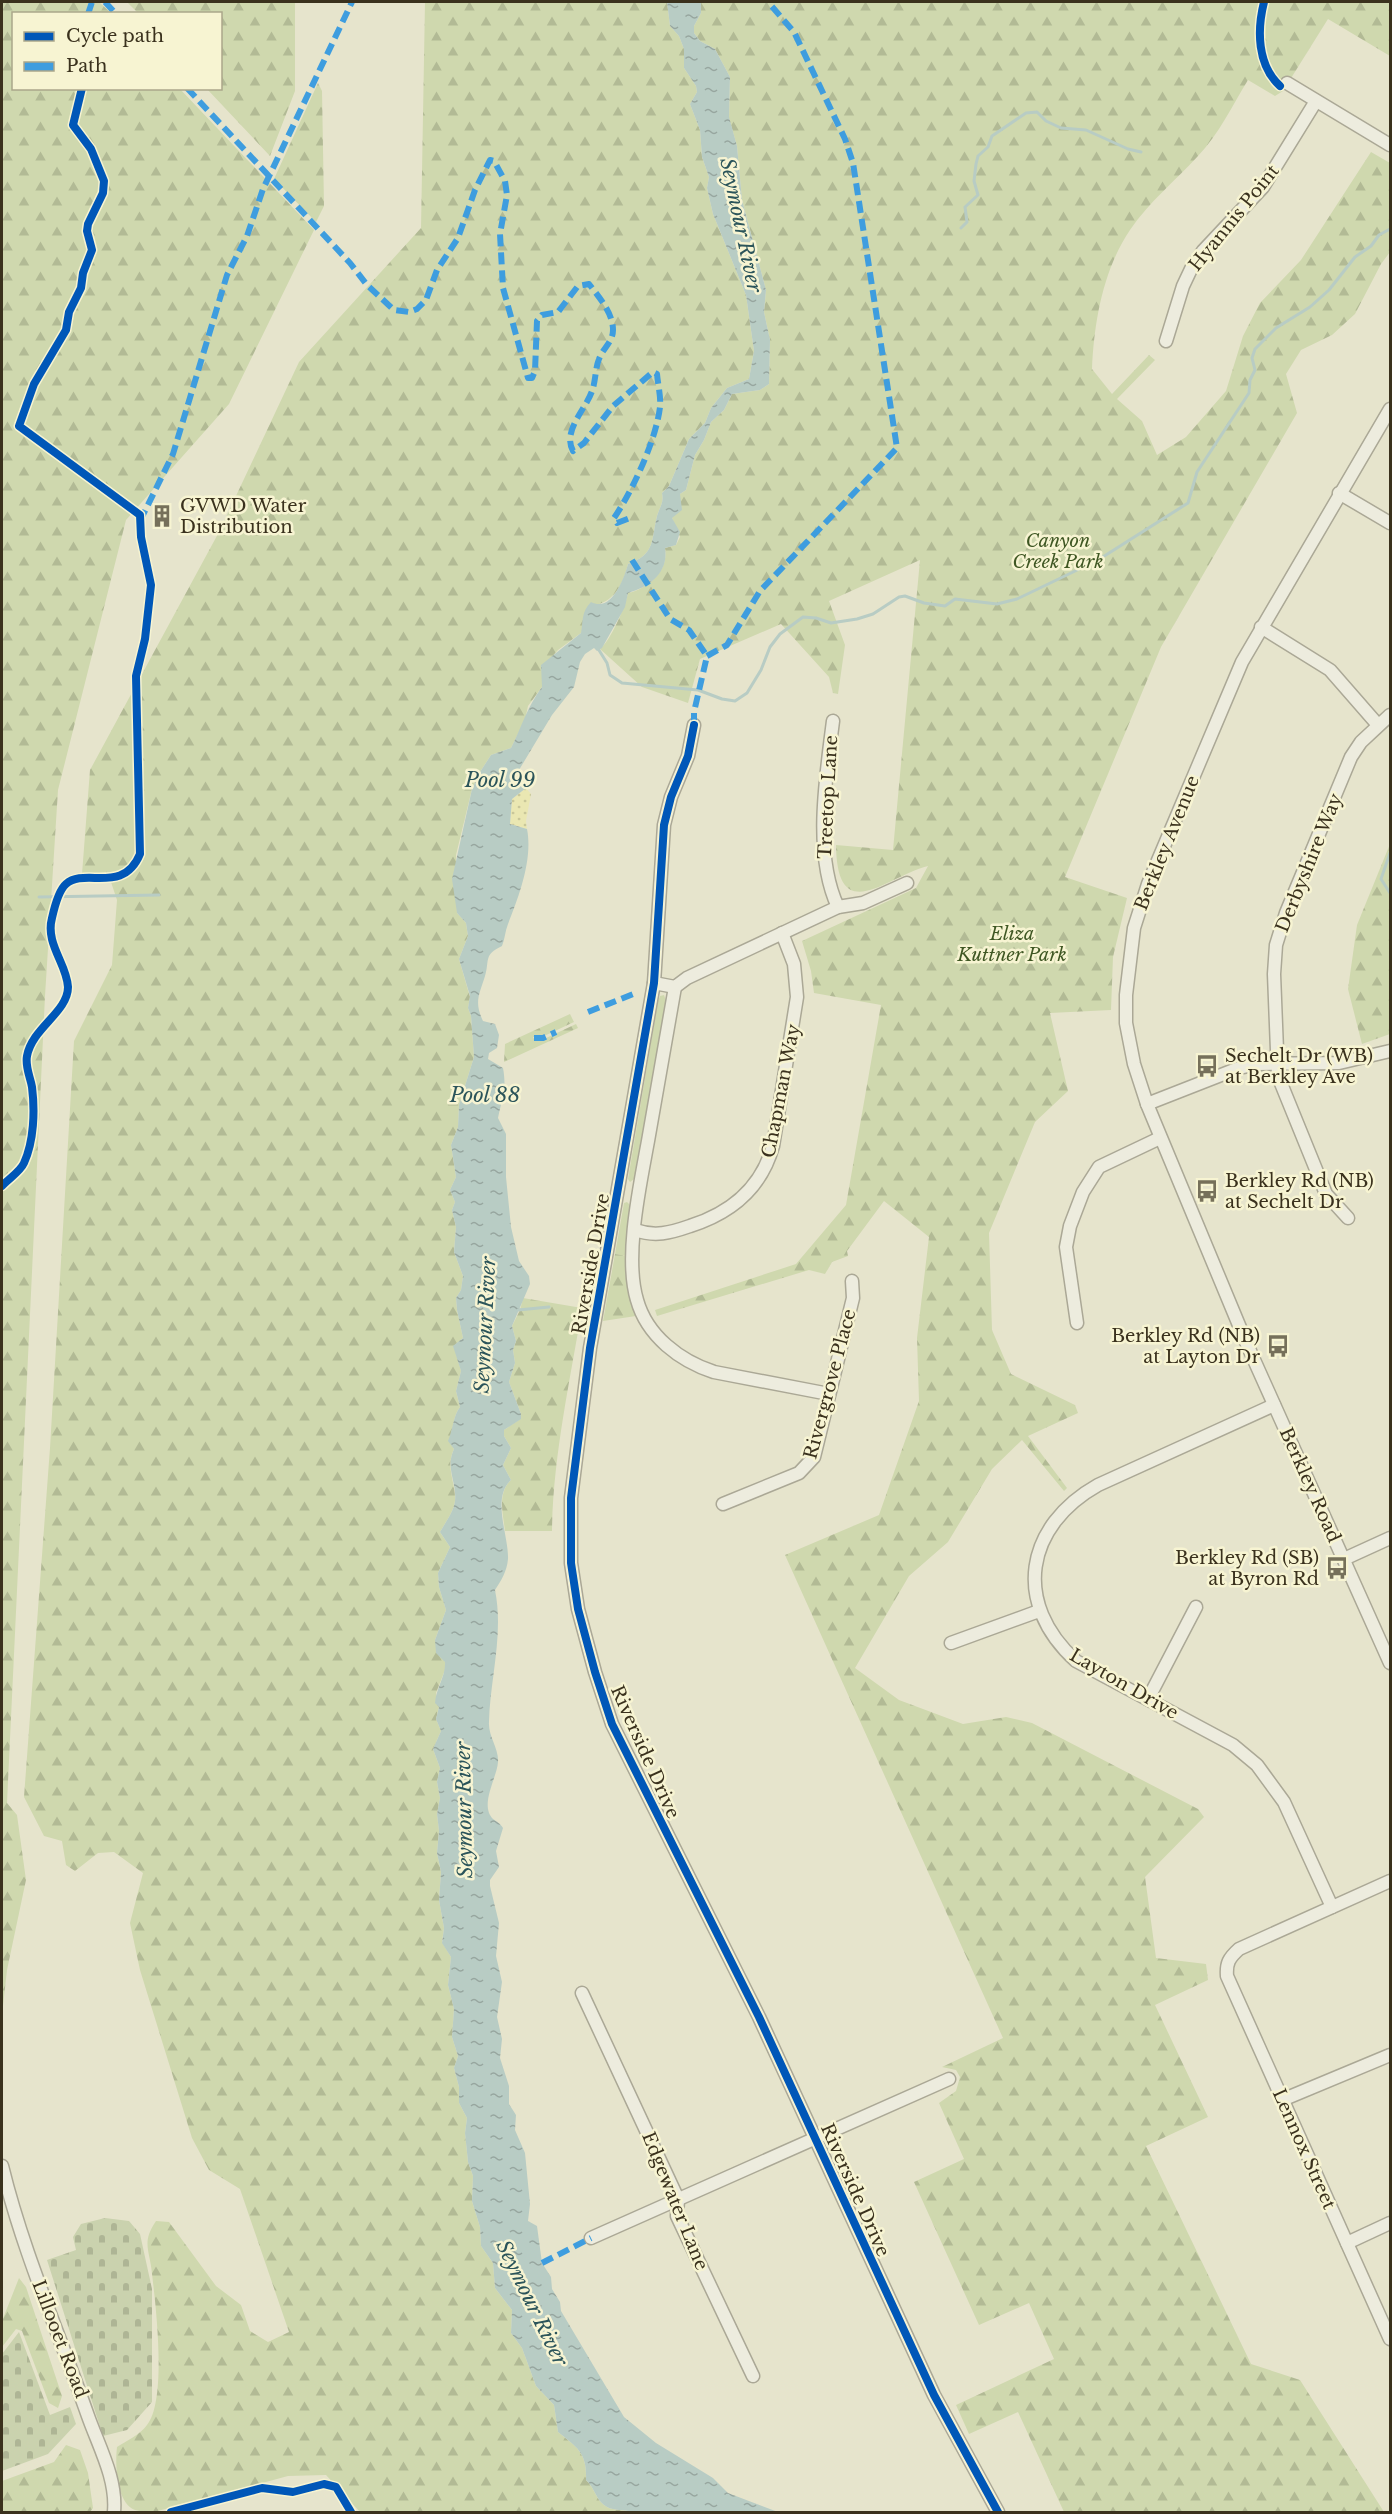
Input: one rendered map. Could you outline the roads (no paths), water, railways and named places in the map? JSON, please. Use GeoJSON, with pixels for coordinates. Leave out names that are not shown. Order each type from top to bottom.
{"type":"FeatureCollection","features":[{"type":"Feature","properties":{"kind":"street"},"geometry":{"type":"LineString","coordinates":[[1287,84],[1390,145]]}},
{"type":"Feature","properties":{"kind":"street","name":"Hyannis Point"},"geometry":{"type":"LineString","coordinates":[[1166,341],[1183,286],[1192,267],[1203,251],[1263,187],[1316,101]]}},
{"type":"Feature","properties":{"kind":"street","name":"Berkley Avenue"},"geometry":{"type":"LineString","coordinates":[[1274,1405],[1147,1104],[1134,1064],[1126,1023],[1128,967],[1134,928],[1148,884],[1225,700],[1262,627],[1390,409]]}},
{"type":"Feature","properties":{"kind":"street"},"geometry":{"type":"LineString","coordinates":[[1340,493],[1390,523]]}},
{"type":"Feature","properties":{"kind":"street"},"geometry":{"type":"LineString","coordinates":[[1262,627],[1330,670],[1378,725]]}},
{"type":"Feature","properties":{"kind":"street","name":"Derbyshire Way"},"geometry":{"type":"LineString","coordinates":[[1348,1218],[1326,1194],[1284,1095],[1277,1065],[1274,974],[1276,945],[1286,913],[1351,757],[1378,725],[1390,715]]}},
{"type":"Feature","properties":{"kind":"street","name":"Treetop Lane"},"geometry":{"type":"LineString","coordinates":[[832,721],[824,859],[831,893],[838,907]]}},
{"type":"Feature","properties":{"kind":"street","name":"Riverside Drive"},"geometry":{"type":"LineString","coordinates":[[694,725],[688,756],[671,797],[664,825],[654,983],[620,1191],[591,1348],[571,1498],[571,1563],[578,1609],[594,1672],[612,1724],[759,2017],[934,2395],[998,2512]]}},
{"type":"Feature","properties":{"kind":"street"},"geometry":{"type":"LineString","coordinates":[[654,983],[675,987],[687,978],[838,907],[863,903],[907,883]]}},
{"type":"Feature","properties":{"kind":"street","name":"Chapman Way"},"geometry":{"type":"LineString","coordinates":[[635,1230],[663,1235],[711,1219],[741,1201],[767,1166],[797,997],[794,964],[782,933]]}},
{"type":"Feature","properties":{"kind":"street","name":"Riverside Drive"},"geometry":{"type":"LineString","coordinates":[[675,987],[638,1194],[633,1250],[637,1300],[651,1328],[682,1358],[714,1372],[829,1394]]}},
{"type":"Feature","properties":{"kind":"street"},"geometry":{"type":"LineString","coordinates":[[1147,1104],[1221,1073],[1258,1064],[1339,1064],[1390,1051]]}},
{"type":"Feature","properties":{"kind":"street"},"geometry":{"type":"LineString","coordinates":[[1077,1323],[1066,1246],[1070,1226],[1083,1192],[1099,1167],[1160,1138]]}},
{"type":"Feature","properties":{"kind":"street"},"geometry":{"type":"LineString","coordinates":[[620,1191],[638,1194]]}},
{"type":"Feature","properties":{"kind":"street","name":"Rivergrove Place"},"geometry":{"type":"LineString","coordinates":[[723,1504],[799,1473],[814,1457],[853,1298],[852,1281]]}},
{"type":"Feature","properties":{"kind":"street","name":"Berkley Road"},"geometry":{"type":"LineString","coordinates":[[1274,1405],[1390,1663]]}},
{"type":"Feature","properties":{"kind":"street","name":"Layton Drive"},"geometry":{"type":"LineString","coordinates":[[1274,1405],[1098,1485],[1074,1501],[1055,1519],[1039,1551],[1035,1583],[1039,1611],[1054,1638],[1076,1661],[1233,1745],[1257,1765],[1284,1802],[1332,1907]]}},
{"type":"Feature","properties":{"kind":"street"},"geometry":{"type":"LineString","coordinates":[[1344,1559],[1390,1538]]}},
{"type":"Feature","properties":{"kind":"street"},"geometry":{"type":"LineString","coordinates":[[1148,1700],[1196,1607]]}},
{"type":"Feature","properties":{"kind":"street"},"geometry":{"type":"LineString","coordinates":[[951,1643],[1039,1611]]}},
{"type":"Feature","properties":{"kind":"street"},"geometry":{"type":"LineString","coordinates":[[1332,1907],[1390,1881]]}},
{"type":"Feature","properties":{"kind":"street","name":"Lennox Street"},"geometry":{"type":"LineString","coordinates":[[1332,1907],[1239,1949],[1230,1957],[1226,1966],[1227,1976],[1390,2339]]}},
{"type":"Feature","properties":{"kind":"street","name":"Edgewater Lane"},"geometry":{"type":"LineString","coordinates":[[582,1993],[678,2199],[676,2216],[753,2376]]}},
{"type":"Feature","properties":{"kind":"street"},"geometry":{"type":"LineString","coordinates":[[1282,2100],[1390,2055]]}},
{"type":"Feature","properties":{"kind":"street"},"geometry":{"type":"LineString","coordinates":[[591,2238],[949,2079]]}},
{"type":"Feature","properties":{"kind":"street","name":"Lillooet Road"},"geometry":{"type":"LineString","coordinates":[[2,2166],[28,2257],[64,2346],[113,2485],[114,2512]]}},
{"type":"Feature","properties":{"kind":"street"},"geometry":{"type":"LineString","coordinates":[[1347,2243],[1390,2223]]}},
{"type":"Feature","properties":{"kind":"water"},"geometry":{"type":"Polygon","coordinates":[[[667,2],[701,2],[701,13],[694,26],[694,33],[700,41],[715,49],[730,77],[729,117],[737,146],[742,200],[766,290],[764,312],[770,340],[769,384],[760,390],[732,394],[724,410],[711,422],[695,455],[686,490],[680,494],[682,510],[672,518],[680,532],[676,545],[665,548],[664,564],[656,577],[644,587],[628,593],[625,607],[602,648],[597,651],[594,648],[585,654],[580,662],[574,687],[552,715],[519,770],[526,788],[512,799],[510,824],[527,829],[527,865],[502,946],[492,952],[488,958],[478,1003],[483,1021],[495,1024],[499,1035],[497,1048],[489,1053],[488,1059],[503,1068],[504,1088],[498,1118],[506,1134],[506,1177],[511,1227],[519,1261],[529,1276],[530,1284],[512,1326],[516,1341],[513,1350],[515,1363],[509,1382],[521,1419],[504,1430],[504,1436],[511,1448],[503,1465],[511,1480],[502,1497],[502,1518],[508,1559],[505,1572],[495,1590],[498,1623],[489,1722],[498,1762],[488,1799],[489,1813],[503,1828],[496,1851],[499,1867],[490,1880],[490,1886],[499,1923],[496,1956],[502,1982],[497,2017],[502,2039],[500,2058],[509,2086],[509,2104],[516,2115],[515,2130],[525,2153],[530,2204],[528,2221],[537,2226],[542,2263],[551,2277],[552,2289],[560,2302],[561,2311],[624,2417],[656,2443],[713,2478],[728,2493],[778,2512],[631,2512],[610,2508],[600,2501],[586,2480],[585,2463],[580,2452],[558,2432],[554,2405],[536,2386],[522,2348],[511,2333],[512,2310],[495,2288],[493,2263],[481,2246],[480,2227],[472,2201],[473,2176],[468,2162],[465,2133],[467,2118],[459,2103],[459,2087],[454,2068],[458,2056],[452,2037],[454,2009],[448,1985],[451,1957],[442,1943],[444,1928],[439,1900],[441,1872],[437,1853],[439,1831],[437,1814],[440,1798],[437,1782],[440,1768],[433,1749],[441,1731],[436,1719],[439,1707],[435,1703],[445,1662],[436,1653],[435,1640],[446,1610],[439,1587],[438,1573],[450,1547],[440,1532],[455,1501],[451,1469],[454,1449],[448,1441],[460,1407],[456,1391],[461,1371],[453,1346],[463,1338],[456,1298],[461,1290],[463,1276],[454,1252],[456,1227],[452,1210],[455,1202],[450,1190],[456,1177],[451,1145],[458,1127],[459,1105],[474,1057],[471,1016],[468,1008],[470,996],[459,959],[468,936],[466,923],[457,913],[452,879],[472,789],[491,755],[511,748],[528,709],[542,687],[541,665],[581,633],[583,617],[591,602],[605,603],[611,599],[620,585],[628,564],[644,556],[648,551],[662,502],[662,493],[669,486],[689,439],[705,423],[711,408],[727,388],[749,379],[754,351],[746,295],[713,214],[707,188],[709,177],[702,157],[700,130],[690,104],[697,92],[696,86],[684,68],[684,49],[679,36],[670,26],[667,2]]]}},
{"type":"Feature","properties":{"kind":"waterway"},"geometry":{"type":"LineString","coordinates":[[961,228],[967,222],[965,207],[978,195],[974,181],[978,156],[988,147],[992,136],[1026,113],[1037,112],[1046,121],[1061,128],[1086,130],[1128,149],[1141,152]]}},
{"type":"Feature","properties":{"kind":"waterway"},"geometry":{"type":"LineString","coordinates":[[597,647],[607,663],[610,675],[622,683],[698,690],[735,701],[747,693],[761,670],[770,647],[780,634],[803,617],[831,623],[857,619],[873,614],[899,597],[905,596],[924,603],[945,606],[955,599],[997,604],[1017,599],[1098,560],[1188,503],[1197,472],[1249,393],[1250,380],[1255,370],[1252,358],[1255,349],[1276,328],[1310,307],[1329,290],[1355,257],[1371,246],[1379,235],[1390,229]]}},
{"type":"Feature","properties":{"kind":"waterway"},"geometry":{"type":"LineString","coordinates":[[1390,853],[1381,879],[1390,893]]}},
{"type":"Feature","properties":{"kind":"waterway"},"geometry":{"type":"LineString","coordinates":[[39,897],[159,895]]}},
{"type":"Feature","properties":{"kind":"waterway"},"geometry":{"type":"LineString","coordinates":[[518,1310],[549,1307]]}},
{"type":"Feature","properties":{"kind":"place","name":"GVWD Water Distribution"},"geometry":{"type":"Point","coordinates":[162,516]}},
{"type":"Feature","properties":{"kind":"place","name":"Sechelt Dr (WB) at Berkley Ave"},"geometry":{"type":"Point","coordinates":[1207,1066]}},
{"type":"Feature","properties":{"kind":"place","name":"Berkley Rd (NB) at Sechelt Dr"},"geometry":{"type":"Point","coordinates":[1207,1191]}},
{"type":"Feature","properties":{"kind":"place","name":"Berkley Rd (NB) at Layton Dr"},"geometry":{"type":"Point","coordinates":[1278,1346]}},
{"type":"Feature","properties":{"kind":"place","name":"Berkley Rd (SB) at Byron Rd"},"geometry":{"type":"Point","coordinates":[1337,1568]}},
{"type":"Feature","properties":{"kind":"water label","name":"Seymour River"},"geometry":{"type":"Point","coordinates":[741,225]}},
{"type":"Feature","properties":{"kind":"water label","name":"Pool 99"},"geometry":{"type":"Point","coordinates":[500,780]}},
{"type":"Feature","properties":{"kind":"water label","name":"Pool 88"},"geometry":{"type":"Point","coordinates":[485,1095]}},
{"type":"Feature","properties":{"kind":"water label","name":"Seymour River"},"geometry":{"type":"Point","coordinates":[485,1325]}},
{"type":"Feature","properties":{"kind":"water label","name":"Seymour River"},"geometry":{"type":"Point","coordinates":[464,1810]}},
{"type":"Feature","properties":{"kind":"water label","name":"Seymour River"},"geometry":{"type":"Point","coordinates":[532,2303]}},
{"type":"Feature","properties":{"kind":"park label","name":"Canyon Creek Park"},"geometry":{"type":"Point","coordinates":[1058,551]}},
{"type":"Feature","properties":{"kind":"park label","name":"Eliza Kuttner Park"},"geometry":{"type":"Point","coordinates":[1012,944]}}]}
